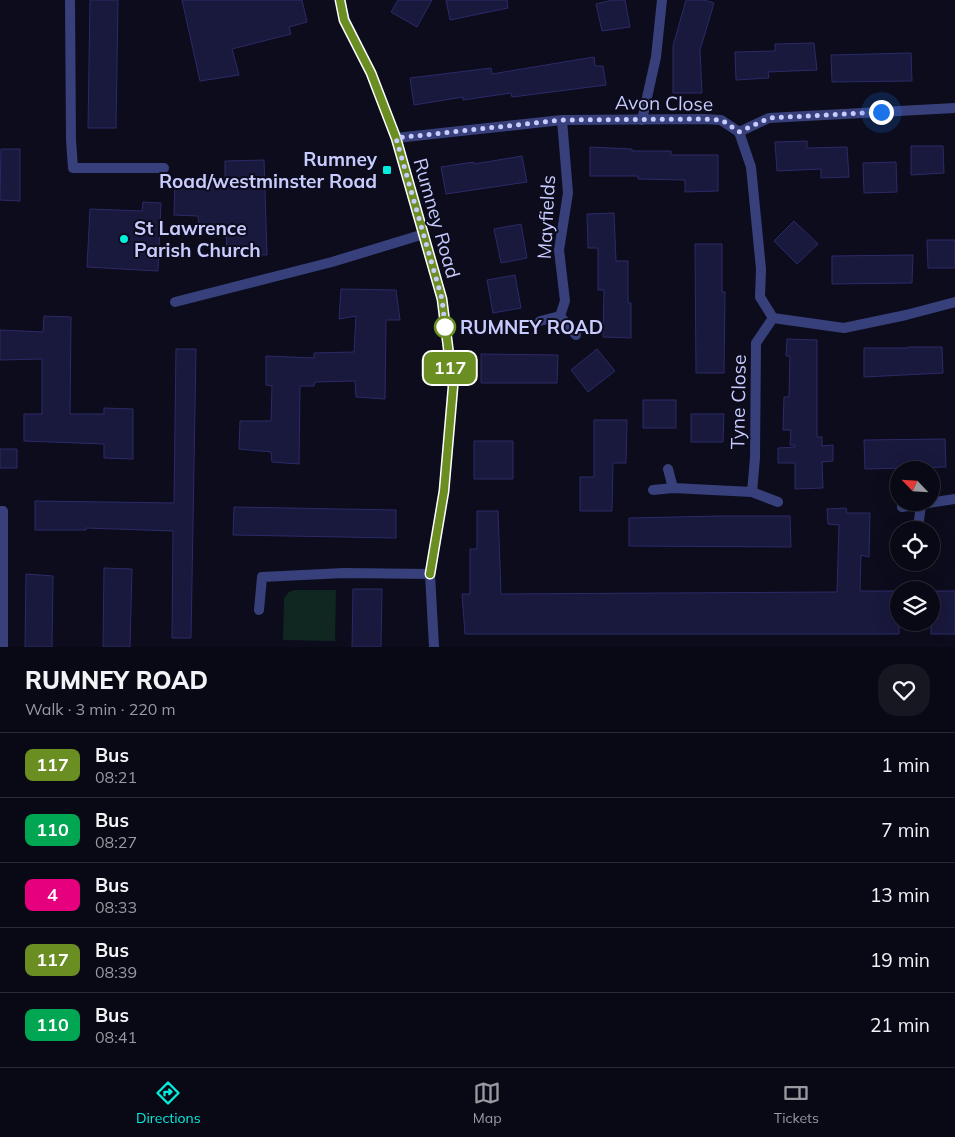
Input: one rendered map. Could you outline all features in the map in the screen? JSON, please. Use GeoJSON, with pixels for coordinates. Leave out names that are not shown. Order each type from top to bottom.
{"type":"FeatureCollection","features":[{"type":"Feature","properties":{"kind":"street"},"geometry":{"type":"LineString","coordinates":[[70,0],[73,168],[164,168]]}},
{"type":"Feature","properties":{"kind":"street","name":"Rumney Road"},"geometry":{"type":"LineString","coordinates":[[340,0],[344,20],[371,73],[396,138],[442,299],[453,387],[444,491],[430,574],[434,647]]}},
{"type":"Feature","properties":{"kind":"street"},"geometry":{"type":"LineString","coordinates":[[642,120],[656,57],[662,0]]}},
{"type":"Feature","properties":{"kind":"street"},"geometry":{"type":"LineString","coordinates":[[955,108],[769,118],[739,132],[752,166],[761,269],[760,297],[773,318],[844,328],[955,302]]}},
{"type":"Feature","properties":{"kind":"street","name":"Avon Close"},"geometry":{"type":"LineString","coordinates":[[396,138],[562,120],[722,120],[739,132]]}},
{"type":"Feature","properties":{"kind":"street","name":"Mayfields"},"geometry":{"type":"LineString","coordinates":[[560,316],[565,301],[558,250],[568,193],[562,120]]}},
{"type":"Feature","properties":{"kind":"street"},"geometry":{"type":"LineString","coordinates":[[175,302],[332,262],[424,234]]}},
{"type":"Feature","properties":{"kind":"street"},"geometry":{"type":"LineString","coordinates":[[540,321],[560,316],[576,335]]}},
{"type":"Feature","properties":{"kind":"street","name":"Tyne Close"},"geometry":{"type":"LineString","coordinates":[[752,492],[755,458],[756,343],[773,318]]}},
{"type":"Feature","properties":{"kind":"street"},"geometry":{"type":"LineString","coordinates":[[668,469],[673,488]]}},
{"type":"Feature","properties":{"kind":"street"},"geometry":{"type":"LineString","coordinates":[[653,490],[673,488],[752,492],[778,502]]}},
{"type":"Feature","properties":{"kind":"street"},"geometry":{"type":"LineString","coordinates":[[940,502],[955,499]]}},
{"type":"Feature","properties":{"kind":"street"},"geometry":{"type":"LineString","coordinates":[[0,511],[3,511],[3,647]]}},
{"type":"Feature","properties":{"kind":"street"},"geometry":{"type":"LineString","coordinates":[[259,610],[262,577],[344,573],[430,574]]}},
{"type":"Feature","properties":{"kind":"green space"},"geometry":{"type":"Polygon","coordinates":[[[295,590],[336,590],[335,641],[283,640],[284,598],[289,592],[295,590]]]}},
{"type":"Feature","properties":{"kind":"building"},"geometry":{"type":"Polygon","coordinates":[[[90,0],[118,0],[116,128],[88,128],[90,0]]]}},
{"type":"Feature","properties":{"kind":"building"},"geometry":{"type":"Polygon","coordinates":[[[182,0],[302,0],[307,22],[289,27],[291,34],[232,49],[239,75],[200,81],[182,0]]]}},
{"type":"Feature","properties":{"kind":"building"},"geometry":{"type":"Polygon","coordinates":[[[398,0],[432,0],[417,27],[391,12],[398,0]]]}},
{"type":"Feature","properties":{"kind":"building"},"geometry":{"type":"Polygon","coordinates":[[[446,0],[507,0],[508,8],[450,20],[446,0]]]}},
{"type":"Feature","properties":{"kind":"building"},"geometry":{"type":"Polygon","coordinates":[[[613,0],[625,0],[630,27],[602,31],[596,4],[613,0]]]}},
{"type":"Feature","properties":{"kind":"building"},"geometry":{"type":"Polygon","coordinates":[[[686,0],[704,0],[714,3],[700,50],[702,93],[673,93],[673,46],[686,0]]]}},
{"type":"Feature","properties":{"kind":"building"},"geometry":{"type":"Polygon","coordinates":[[[814,43],[817,70],[768,72],[769,78],[736,80],[735,52],[775,51],[775,44],[814,43]]]}},
{"type":"Feature","properties":{"kind":"building"},"geometry":{"type":"Polygon","coordinates":[[[911,53],[912,81],[832,82],[831,55],[911,53]]]}},
{"type":"Feature","properties":{"kind":"building"},"geometry":{"type":"Polygon","coordinates":[[[594,57],[595,66],[603,66],[606,85],[512,97],[511,93],[463,100],[463,97],[414,105],[410,78],[491,68],[492,74],[594,57]]]}},
{"type":"Feature","properties":{"kind":"building"},"geometry":{"type":"Polygon","coordinates":[[[807,141],[807,148],[847,147],[849,177],[821,178],[821,169],[777,171],[775,142],[807,141]]]}},
{"type":"Feature","properties":{"kind":"building"},"geometry":{"type":"Polygon","coordinates":[[[911,146],[943,146],[944,173],[911,175],[911,146]]]}},
{"type":"Feature","properties":{"kind":"building"},"geometry":{"type":"Polygon","coordinates":[[[590,147],[632,149],[632,151],[671,151],[671,155],[718,155],[718,191],[685,192],[685,180],[638,179],[638,176],[590,176],[590,147]]]}},
{"type":"Feature","properties":{"kind":"building"},"geometry":{"type":"Polygon","coordinates":[[[1,149],[20,149],[20,201],[0,200],[1,149]]]}},
{"type":"Feature","properties":{"kind":"building"},"geometry":{"type":"Polygon","coordinates":[[[522,156],[527,182],[446,194],[441,167],[522,156]]]}},
{"type":"Feature","properties":{"kind":"building"},"geometry":{"type":"Polygon","coordinates":[[[264,160],[267,255],[227,254],[226,225],[199,225],[198,216],[174,215],[175,181],[225,181],[225,161],[264,160]]]}},
{"type":"Feature","properties":{"kind":"building"},"geometry":{"type":"Polygon","coordinates":[[[896,162],[897,192],[864,193],[863,163],[896,162]]]}},
{"type":"Feature","properties":{"kind":"building","name":"St Lawrence Parish Church"},"geometry":{"type":"Polygon","coordinates":[[[143,202],[161,203],[158,271],[87,267],[90,209],[142,211],[143,202]]]}},
{"type":"Feature","properties":{"kind":"building"},"geometry":{"type":"Polygon","coordinates":[[[614,213],[616,261],[628,261],[628,303],[631,303],[631,338],[603,337],[604,290],[598,290],[598,248],[588,248],[587,214],[614,213]]]}},
{"type":"Feature","properties":{"kind":"building"},"geometry":{"type":"Polygon","coordinates":[[[794,221],[818,244],[797,264],[774,241],[794,221]]]}},
{"type":"Feature","properties":{"kind":"building"},"geometry":{"type":"Polygon","coordinates":[[[521,224],[527,258],[501,263],[494,229],[521,224]]]}},
{"type":"Feature","properties":{"kind":"building"},"geometry":{"type":"Polygon","coordinates":[[[927,240],[955,240],[955,268],[928,268],[927,240]]]}},
{"type":"Feature","properties":{"kind":"building"},"geometry":{"type":"Polygon","coordinates":[[[695,244],[722,244],[722,292],[725,292],[724,373],[696,373],[695,244]]]}},
{"type":"Feature","properties":{"kind":"building"},"geometry":{"type":"Polygon","coordinates":[[[913,255],[912,283],[832,284],[832,256],[913,255]]]}},
{"type":"Feature","properties":{"kind":"building"},"geometry":{"type":"Polygon","coordinates":[[[515,275],[521,308],[493,313],[487,280],[515,275]]]}},
{"type":"Feature","properties":{"kind":"building"},"geometry":{"type":"Polygon","coordinates":[[[341,289],[396,290],[400,320],[386,320],[385,399],[356,397],[355,381],[315,382],[314,386],[300,386],[299,464],[272,462],[271,452],[239,449],[240,421],[271,421],[272,386],[266,385],[266,356],[314,358],[314,353],[354,352],[356,316],[339,319],[341,289]]]}},
{"type":"Feature","properties":{"kind":"building"},"geometry":{"type":"Polygon","coordinates":[[[44,316],[71,317],[70,414],[104,414],[104,408],[133,409],[133,459],[104,458],[104,444],[24,441],[24,414],[42,414],[42,359],[0,360],[0,330],[43,332],[44,316]]]}},
{"type":"Feature","properties":{"kind":"building"},"geometry":{"type":"Polygon","coordinates":[[[787,339],[817,340],[817,437],[822,437],[822,446],[833,445],[833,461],[822,462],[823,488],[795,489],[795,463],[778,463],[778,448],[795,447],[795,445],[790,445],[791,430],[783,430],[784,397],[789,397],[790,356],[786,356],[787,339]]]}},
{"type":"Feature","properties":{"kind":"building"},"geometry":{"type":"Polygon","coordinates":[[[942,347],[943,373],[864,377],[864,348],[942,347]]]}},
{"type":"Feature","properties":{"kind":"building"},"geometry":{"type":"Polygon","coordinates":[[[176,349],[196,349],[191,638],[172,638],[173,531],[86,528],[86,530],[35,530],[35,501],[174,503],[176,349]]]}},
{"type":"Feature","properties":{"kind":"building"},"geometry":{"type":"Polygon","coordinates":[[[597,349],[615,371],[588,392],[571,370],[597,349]]]}},
{"type":"Feature","properties":{"kind":"building"},"geometry":{"type":"Polygon","coordinates":[[[481,354],[558,355],[557,383],[481,383],[481,354]]]}},
{"type":"Feature","properties":{"kind":"building"},"geometry":{"type":"Polygon","coordinates":[[[643,400],[676,400],[676,428],[643,428],[643,400]]]}},
{"type":"Feature","properties":{"kind":"building"},"geometry":{"type":"Polygon","coordinates":[[[691,414],[724,414],[723,442],[691,442],[691,414]]]}},
{"type":"Feature","properties":{"kind":"building"},"geometry":{"type":"Polygon","coordinates":[[[594,420],[627,420],[626,463],[613,463],[612,511],[580,511],[580,477],[594,477],[594,420]]]}},
{"type":"Feature","properties":{"kind":"building"},"geometry":{"type":"Polygon","coordinates":[[[945,439],[946,467],[940,467],[940,461],[890,461],[890,468],[865,469],[864,440],[945,439]]]}},
{"type":"Feature","properties":{"kind":"building"},"geometry":{"type":"Polygon","coordinates":[[[474,441],[513,441],[513,479],[474,479],[474,441]]]}},
{"type":"Feature","properties":{"kind":"building"},"geometry":{"type":"Polygon","coordinates":[[[0,449],[17,449],[17,468],[0,468],[0,449]]]}},
{"type":"Feature","properties":{"kind":"building"},"geometry":{"type":"Polygon","coordinates":[[[234,507],[396,510],[396,538],[233,535],[234,507]]]}},
{"type":"Feature","properties":{"kind":"building"},"geometry":{"type":"Polygon","coordinates":[[[846,508],[847,513],[870,513],[869,557],[861,555],[860,591],[890,591],[890,631],[899,631],[899,634],[465,634],[462,594],[470,594],[470,549],[477,549],[477,511],[498,511],[501,594],[837,592],[839,525],[828,524],[827,509],[846,508]]]}},
{"type":"Feature","properties":{"kind":"building"},"geometry":{"type":"Polygon","coordinates":[[[790,516],[791,547],[629,546],[629,518],[790,516]]]}},
{"type":"Feature","properties":{"kind":"building"},"geometry":{"type":"Polygon","coordinates":[[[104,568],[132,569],[130,647],[103,647],[104,568]]]}},
{"type":"Feature","properties":{"kind":"building"},"geometry":{"type":"Polygon","coordinates":[[[26,574],[53,576],[52,647],[25,647],[26,574]]]}},
{"type":"Feature","properties":{"kind":"building"},"geometry":{"type":"Polygon","coordinates":[[[353,589],[382,589],[381,647],[352,647],[353,589]]]}},
{"type":"Feature","properties":{"kind":"building"},"geometry":{"type":"Polygon","coordinates":[[[940,591],[955,591],[955,634],[931,634],[931,631],[940,631],[940,591]]]}},
{"type":"Feature","properties":{"kind":"bus line","name":"117"},"geometry":{"type":"LineString","coordinates":[[340,0],[344,20],[371,73],[396,138],[442,299],[453,387],[444,491],[430,574]]}},
{"type":"Feature","properties":{"kind":"place","name":"Rumney Road/westminster Road"},"geometry":{"type":"Point","coordinates":[387,170]}},
{"type":"Feature","properties":{"kind":"place","name":"St Lawrence Parish Church"},"geometry":{"type":"Point","coordinates":[124,239]}},
{"type":"Feature","properties":{"kind":"place","name":"RUMNEY ROAD"},"geometry":{"type":"Point","coordinates":[445,327]}},
{"type":"Feature","properties":{"kind":"route"},"geometry":{"type":"LineString","coordinates":[[445,327],[446,334],[442,299],[396,138],[562,120],[722,120],[739,132],[769,118],[881,112]]}}]}
